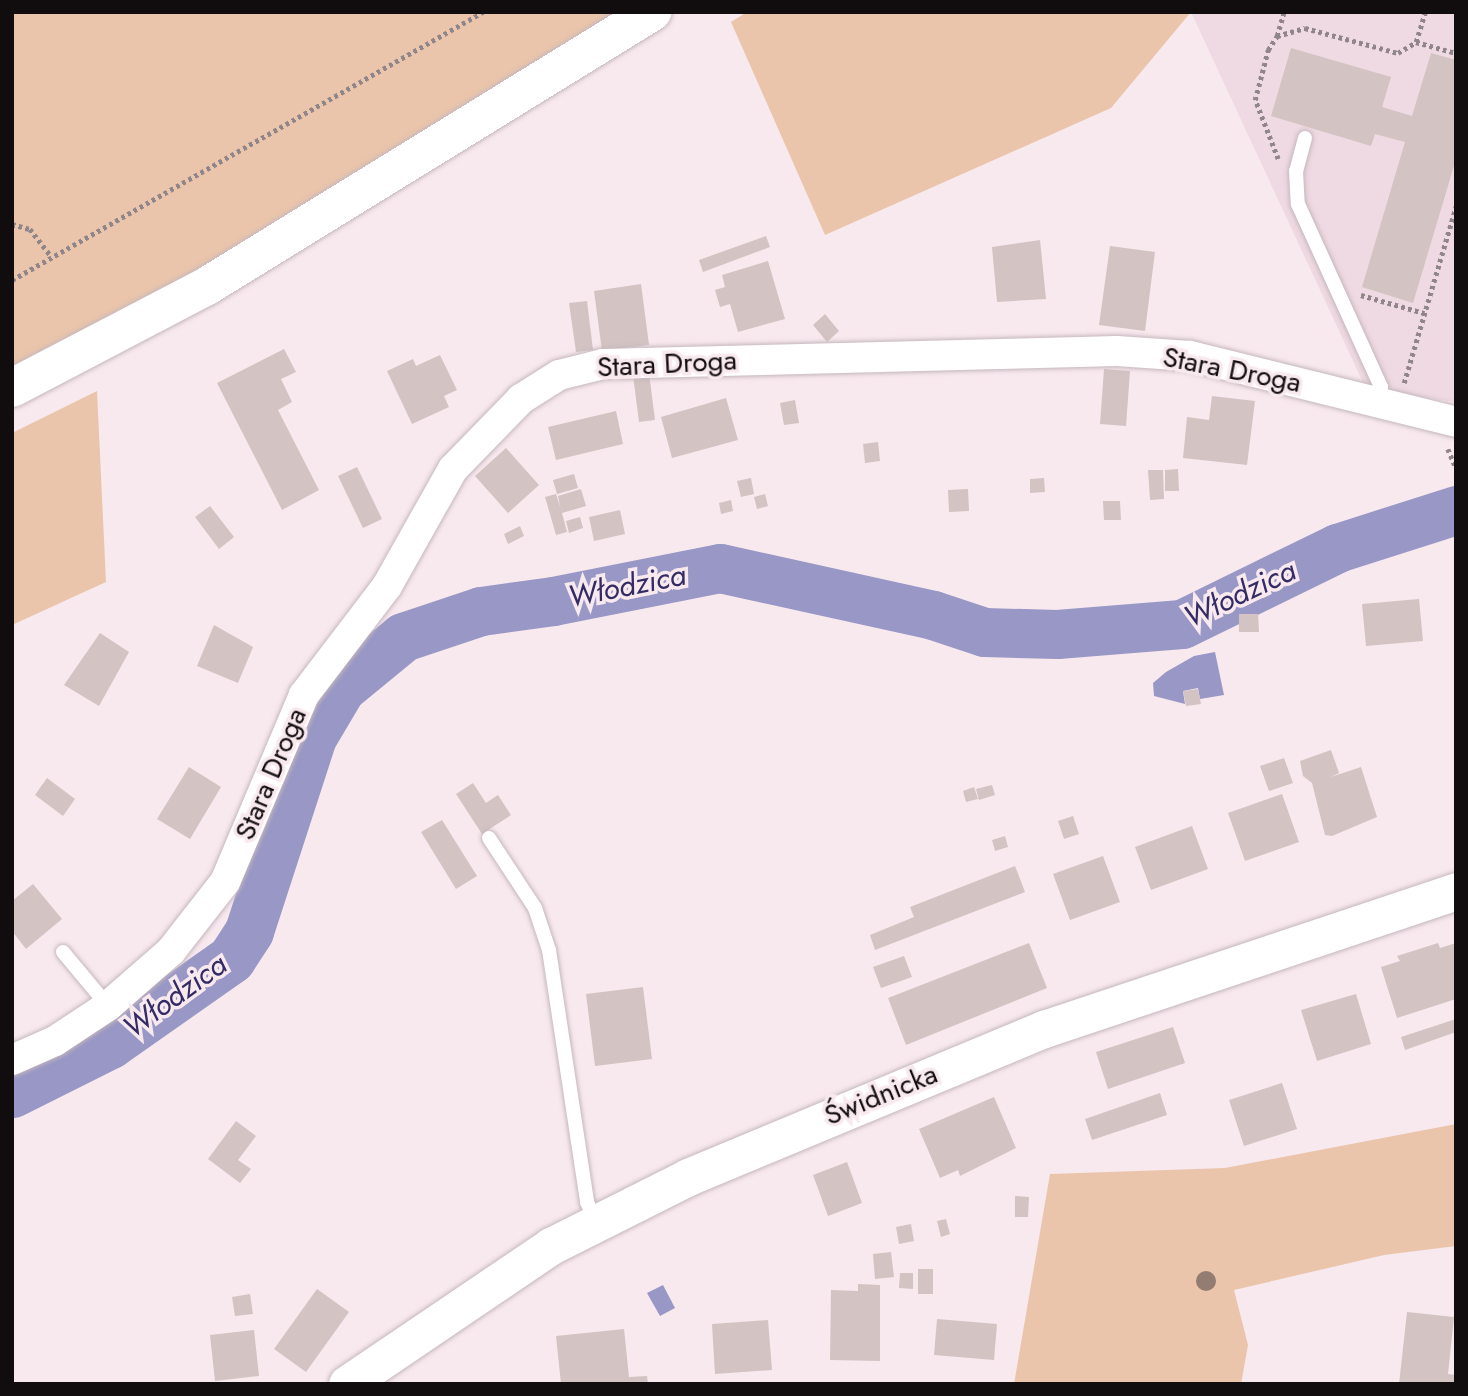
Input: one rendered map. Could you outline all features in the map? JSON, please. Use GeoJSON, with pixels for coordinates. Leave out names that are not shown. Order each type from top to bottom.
{"type":"FeatureCollection","features":[{"type":"Feature","properties":{"kind":"main road"},"geometry":{"type":"LineString","coordinates":[[12,388],[207,286],[652,12]]}},
{"type":"Feature","properties":{"kind":"street","name":"Stara Droga"},"geometry":{"type":"LineString","coordinates":[[12,1060],[55,1041],[108,1006],[171,950],[225,882],[304,695],[387,586],[453,469],[521,399],[559,375],[603,364],[1116,351],[1190,356],[1377,401],[1452,435]]}},
{"type":"Feature","properties":{"kind":"street","name":"Świdnicka"},"geometry":{"type":"LineString","coordinates":[[347,1384],[453,1309],[596,1222],[688,1177],[1044,1029],[1456,891]]}},
{"type":"Feature","properties":{"kind":"lane"},"geometry":{"type":"LineString","coordinates":[[1306,138],[1296,171],[1298,204],[1381,387],[1377,401]]}},
{"type":"Feature","properties":{"kind":"lane"},"geometry":{"type":"LineString","coordinates":[[489,838],[535,908],[549,950],[586,1202],[596,1222]]}},
{"type":"Feature","properties":{"kind":"lane"},"geometry":{"type":"LineString","coordinates":[[63,952],[108,1006]]}},
{"type":"Feature","properties":{"kind":"path"},"geometry":{"type":"LineString","coordinates":[[12,280],[483,12]]}},
{"type":"Feature","properties":{"kind":"path"},"geometry":{"type":"LineString","coordinates":[[1284,12],[1255,100],[1298,204]]}},
{"type":"Feature","properties":{"kind":"path"},"geometry":{"type":"LineString","coordinates":[[1277,36],[1305,28],[1398,53],[1416,42],[1425,12]]}},
{"type":"Feature","properties":{"kind":"path"},"geometry":{"type":"LineString","coordinates":[[1416,42],[1456,53]]}},
{"type":"Feature","properties":{"kind":"path"},"geometry":{"type":"LineString","coordinates":[[1403,386],[1456,206]]}},
{"type":"Feature","properties":{"kind":"path"},"geometry":{"type":"LineString","coordinates":[[12,224],[30,229],[51,256]]}},
{"type":"Feature","properties":{"kind":"path"},"geometry":{"type":"LineString","coordinates":[[1336,287],[1424,313]]}},
{"type":"Feature","properties":{"kind":"path"},"geometry":{"type":"LineString","coordinates":[[1452,435],[1456,468]]}},
{"type":"Feature","properties":{"kind":"shaded area"},"geometry":{"type":"Polygon","coordinates":[[[12,12],[652,12],[12,376],[12,12]]]}},
{"type":"Feature","properties":{"kind":"shaded area"},"geometry":{"type":"Polygon","coordinates":[[[747,12],[1191,12],[1111,108],[825,235],[731,22],[747,12]]]}},
{"type":"Feature","properties":{"kind":"shaded area"},"geometry":{"type":"Polygon","coordinates":[[[1191,12],[1456,12],[1456,402],[1366,389],[1191,12]]]}},
{"type":"Feature","properties":{"kind":"shaded area"},"geometry":{"type":"Polygon","coordinates":[[[97,391],[106,582],[12,625],[12,433],[97,391]]]}},
{"type":"Feature","properties":{"kind":"shaded area"},"geometry":{"type":"Polygon","coordinates":[[[1456,1124],[1456,1246],[1384,1255],[1234,1290],[1248,1345],[1241,1384],[1014,1384],[1050,1174],[1225,1168],[1456,1124]]]}},
{"type":"Feature","properties":{"kind":"water"},"geometry":{"type":"Polygon","coordinates":[[[1215,652],[1224,695],[1200,699],[1198,688],[1183,691],[1185,704],[1154,696],[1153,683],[1166,672],[1194,656],[1215,652]]]}},
{"type":"Feature","properties":{"kind":"water"},"geometry":{"type":"Polygon","coordinates":[[[663,1285],[675,1308],[660,1316],[647,1293],[663,1285]]]}},
{"type":"Feature","properties":{"kind":"building"},"geometry":{"type":"Polygon","coordinates":[[[1291,48],[1391,77],[1382,107],[1412,116],[1431,53],[1456,60],[1456,159],[1413,303],[1362,287],[1405,142],[1375,134],[1371,146],[1271,116],[1291,48]]]}},
{"type":"Feature","properties":{"kind":"building"},"geometry":{"type":"Polygon","coordinates":[[[766,236],[770,247],[703,272],[699,260],[766,236]]]}},
{"type":"Feature","properties":{"kind":"building"},"geometry":{"type":"Polygon","coordinates":[[[1040,240],[1046,299],[997,302],[992,247],[1040,240]]]}},
{"type":"Feature","properties":{"kind":"building"},"geometry":{"type":"Polygon","coordinates":[[[1110,246],[1155,252],[1145,331],[1099,325],[1110,246]]]}},
{"type":"Feature","properties":{"kind":"building"},"geometry":{"type":"Polygon","coordinates":[[[768,261],[785,319],[738,332],[730,304],[720,307],[715,290],[725,287],[722,275],[768,261]]]}},
{"type":"Feature","properties":{"kind":"building"},"geometry":{"type":"Polygon","coordinates":[[[641,284],[649,345],[602,351],[594,291],[641,284]]]}},
{"type":"Feature","properties":{"kind":"building"},"geometry":{"type":"Polygon","coordinates":[[[587,301],[593,350],[576,352],[569,303],[587,301]]]}},
{"type":"Feature","properties":{"kind":"building"},"geometry":{"type":"Polygon","coordinates":[[[825,314],[839,331],[827,342],[813,325],[825,314]]]}},
{"type":"Feature","properties":{"kind":"building"},"geometry":{"type":"Polygon","coordinates":[[[284,349],[296,372],[281,379],[292,402],[278,410],[319,490],[282,510],[217,383],[284,349]]]}},
{"type":"Feature","properties":{"kind":"building"},"geometry":{"type":"Polygon","coordinates":[[[440,355],[457,390],[444,396],[449,407],[412,424],[387,371],[413,359],[416,366],[440,355]]]}},
{"type":"Feature","properties":{"kind":"building"},"geometry":{"type":"Polygon","coordinates":[[[1104,369],[1130,371],[1126,426],[1100,424],[1104,369]]]}},
{"type":"Feature","properties":{"kind":"building"},"geometry":{"type":"Polygon","coordinates":[[[649,373],[655,420],[639,422],[633,375],[649,373]]]}},
{"type":"Feature","properties":{"kind":"building"},"geometry":{"type":"Polygon","coordinates":[[[1212,396],[1255,401],[1247,465],[1183,458],[1187,417],[1209,420],[1212,396]]]}},
{"type":"Feature","properties":{"kind":"building"},"geometry":{"type":"Polygon","coordinates":[[[726,398],[738,440],[672,458],[661,417],[726,398]]]}},
{"type":"Feature","properties":{"kind":"building"},"geometry":{"type":"Polygon","coordinates":[[[795,400],[799,423],[784,425],[780,403],[795,400]]]}},
{"type":"Feature","properties":{"kind":"building"},"geometry":{"type":"Polygon","coordinates":[[[616,411],[623,444],[556,460],[548,427],[616,411]]]}},
{"type":"Feature","properties":{"kind":"building"},"geometry":{"type":"Polygon","coordinates":[[[878,442],[880,461],[865,463],[863,444],[878,442]]]}},
{"type":"Feature","properties":{"kind":"building"},"geometry":{"type":"Polygon","coordinates":[[[506,448],[539,485],[508,513],[475,476],[506,448]]]}},
{"type":"Feature","properties":{"kind":"building"},"geometry":{"type":"Polygon","coordinates":[[[357,467],[382,519],[363,528],[338,476],[357,467]]]}},
{"type":"Feature","properties":{"kind":"building"},"geometry":{"type":"Polygon","coordinates":[[[1178,469],[1179,491],[1165,491],[1165,470],[1178,469]]]}},
{"type":"Feature","properties":{"kind":"building"},"geometry":{"type":"Polygon","coordinates":[[[1148,470],[1163,470],[1164,499],[1150,500],[1148,470]]]}},
{"type":"Feature","properties":{"kind":"building"},"geometry":{"type":"Polygon","coordinates":[[[574,474],[578,488],[557,494],[553,480],[574,474]]]}},
{"type":"Feature","properties":{"kind":"building"},"geometry":{"type":"Polygon","coordinates":[[[751,478],[754,494],[741,497],[737,481],[751,478]]]}},
{"type":"Feature","properties":{"kind":"building"},"geometry":{"type":"Polygon","coordinates":[[[1044,478],[1045,492],[1030,493],[1030,479],[1044,478]]]}},
{"type":"Feature","properties":{"kind":"building"},"geometry":{"type":"Polygon","coordinates":[[[581,489],[586,506],[562,513],[567,532],[556,535],[545,497],[556,494],[560,507],[558,496],[581,489]]]}},
{"type":"Feature","properties":{"kind":"building"},"geometry":{"type":"Polygon","coordinates":[[[968,489],[969,511],[949,512],[948,490],[968,489]]]}},
{"type":"Feature","properties":{"kind":"building"},"geometry":{"type":"Polygon","coordinates":[[[765,494],[768,506],[757,509],[754,497],[765,494]]]}},
{"type":"Feature","properties":{"kind":"building"},"geometry":{"type":"Polygon","coordinates":[[[731,500],[733,511],[721,514],[719,503],[731,500]]]}},
{"type":"Feature","properties":{"kind":"building"},"geometry":{"type":"Polygon","coordinates":[[[1103,501],[1120,501],[1121,520],[1104,520],[1103,501]]]}},
{"type":"Feature","properties":{"kind":"building"},"geometry":{"type":"Polygon","coordinates":[[[210,506],[234,537],[219,549],[195,517],[210,506]]]}},
{"type":"Feature","properties":{"kind":"building"},"geometry":{"type":"Polygon","coordinates":[[[620,510],[625,534],[594,541],[589,517],[620,510]]]}},
{"type":"Feature","properties":{"kind":"building"},"geometry":{"type":"Polygon","coordinates":[[[580,517],[583,528],[569,533],[566,521],[580,517]]]}},
{"type":"Feature","properties":{"kind":"building"},"geometry":{"type":"Polygon","coordinates":[[[520,526],[524,536],[508,544],[504,534],[520,526]]]}},
{"type":"Feature","properties":{"kind":"building"},"geometry":{"type":"Polygon","coordinates":[[[1419,599],[1423,641],[1366,646],[1362,604],[1419,599]]]}},
{"type":"Feature","properties":{"kind":"building"},"geometry":{"type":"Polygon","coordinates":[[[1239,614],[1258,614],[1259,632],[1239,632],[1239,614]]]}},
{"type":"Feature","properties":{"kind":"building"},"geometry":{"type":"Polygon","coordinates":[[[214,625],[253,647],[238,683],[197,666],[214,625]]]}},
{"type":"Feature","properties":{"kind":"building"},"geometry":{"type":"Polygon","coordinates":[[[100,633],[129,652],[99,706],[64,685],[100,633]]]}},
{"type":"Feature","properties":{"kind":"building"},"geometry":{"type":"Polygon","coordinates":[[[1198,689],[1201,704],[1186,706],[1183,691],[1198,689]]]}},
{"type":"Feature","properties":{"kind":"building"},"geometry":{"type":"Polygon","coordinates":[[[1331,750],[1339,773],[1331,777],[1361,767],[1377,817],[1332,836],[1325,835],[1312,783],[1303,776],[1300,761],[1331,750]]]}},
{"type":"Feature","properties":{"kind":"building"},"geometry":{"type":"Polygon","coordinates":[[[1284,758],[1293,783],[1269,791],[1260,766],[1284,758]]]}},
{"type":"Feature","properties":{"kind":"building"},"geometry":{"type":"Polygon","coordinates":[[[189,767],[221,787],[190,839],[157,819],[189,767]]]}},
{"type":"Feature","properties":{"kind":"building"},"geometry":{"type":"Polygon","coordinates":[[[47,778],[75,799],[63,816],[35,795],[47,778]]]}},
{"type":"Feature","properties":{"kind":"building"},"geometry":{"type":"Polygon","coordinates":[[[473,783],[486,803],[498,795],[511,815],[482,834],[456,794],[473,783]]]}},
{"type":"Feature","properties":{"kind":"building"},"geometry":{"type":"Polygon","coordinates":[[[992,785],[995,795],[979,800],[976,789],[992,785]]]}},
{"type":"Feature","properties":{"kind":"building"},"geometry":{"type":"Polygon","coordinates":[[[974,787],[978,799],[966,802],[963,791],[974,787]]]}},
{"type":"Feature","properties":{"kind":"building"},"geometry":{"type":"Polygon","coordinates":[[[1282,794],[1299,842],[1245,861],[1228,813],[1282,794]]]}},
{"type":"Feature","properties":{"kind":"building"},"geometry":{"type":"Polygon","coordinates":[[[1073,816],[1079,834],[1064,839],[1058,821],[1073,816]]]}},
{"type":"Feature","properties":{"kind":"building"},"geometry":{"type":"Polygon","coordinates":[[[442,820],[477,876],[456,889],[421,832],[442,820]]]}},
{"type":"Feature","properties":{"kind":"building"},"geometry":{"type":"Polygon","coordinates":[[[1192,826],[1208,869],[1151,890],[1135,847],[1192,826]]]}},
{"type":"Feature","properties":{"kind":"building"},"geometry":{"type":"Polygon","coordinates":[[[1005,836],[1008,847],[995,851],[992,840],[1005,836]]]}},
{"type":"Feature","properties":{"kind":"building"},"geometry":{"type":"Polygon","coordinates":[[[1103,856],[1120,902],[1070,920],[1053,874],[1103,856]]]}},
{"type":"Feature","properties":{"kind":"building"},"geometry":{"type":"Polygon","coordinates":[[[1015,866],[1025,892],[875,950],[870,935],[914,917],[910,907],[1015,866]]]}},
{"type":"Feature","properties":{"kind":"building"},"geometry":{"type":"Polygon","coordinates":[[[33,884],[62,919],[26,949],[12,931],[12,901],[33,884]]]}},
{"type":"Feature","properties":{"kind":"building"},"geometry":{"type":"Polygon","coordinates":[[[1029,943],[1047,988],[906,1045],[888,998],[1029,943]]]}},
{"type":"Feature","properties":{"kind":"building"},"geometry":{"type":"Polygon","coordinates":[[[1438,943],[1440,948],[1456,943],[1456,999],[1397,1018],[1381,967],[1400,961],[1397,956],[1438,943]]]}},
{"type":"Feature","properties":{"kind":"building"},"geometry":{"type":"Polygon","coordinates":[[[904,956],[912,977],[881,988],[873,967],[904,956]]]}},
{"type":"Feature","properties":{"kind":"building"},"geometry":{"type":"Polygon","coordinates":[[[643,987],[652,1059],[595,1066],[586,994],[643,987]]]}},
{"type":"Feature","properties":{"kind":"building"},"geometry":{"type":"Polygon","coordinates":[[[1356,994],[1371,1044],[1317,1061],[1301,1010],[1356,994]]]}},
{"type":"Feature","properties":{"kind":"building"},"geometry":{"type":"Polygon","coordinates":[[[1456,1019],[1456,1032],[1405,1050],[1401,1037],[1456,1019]]]}},
{"type":"Feature","properties":{"kind":"building"},"geometry":{"type":"Polygon","coordinates":[[[1173,1027],[1185,1063],[1108,1089],[1096,1052],[1173,1027]]]}},
{"type":"Feature","properties":{"kind":"building"},"geometry":{"type":"Polygon","coordinates":[[[1282,1083],[1297,1129],[1244,1146],[1229,1100],[1282,1083]]]}},
{"type":"Feature","properties":{"kind":"building"},"geometry":{"type":"Polygon","coordinates":[[[1160,1093],[1167,1115],[1092,1140],[1085,1119],[1160,1093]]]}},
{"type":"Feature","properties":{"kind":"building"},"geometry":{"type":"Polygon","coordinates":[[[994,1097],[1016,1148],[960,1176],[958,1170],[940,1178],[919,1129],[994,1097]]]}},
{"type":"Feature","properties":{"kind":"building"},"geometry":{"type":"Polygon","coordinates":[[[236,1121],[256,1136],[238,1160],[251,1169],[240,1183],[208,1159],[236,1121]]]}},
{"type":"Feature","properties":{"kind":"building"},"geometry":{"type":"Polygon","coordinates":[[[847,1162],[862,1203],[828,1216],[813,1175],[847,1162]]]}},
{"type":"Feature","properties":{"kind":"building"},"geometry":{"type":"Polygon","coordinates":[[[1015,1196],[1029,1197],[1028,1217],[1015,1217],[1015,1196]]]}},
{"type":"Feature","properties":{"kind":"building"},"geometry":{"type":"Polygon","coordinates":[[[946,1219],[950,1234],[941,1237],[937,1221],[946,1219]]]}},
{"type":"Feature","properties":{"kind":"building"},"geometry":{"type":"Polygon","coordinates":[[[911,1224],[914,1241],[899,1244],[896,1227],[911,1224]]]}},
{"type":"Feature","properties":{"kind":"building"},"geometry":{"type":"Polygon","coordinates":[[[891,1252],[894,1277],[875,1279],[873,1254],[891,1252]]]}},
{"type":"Feature","properties":{"kind":"building"},"geometry":{"type":"Polygon","coordinates":[[[918,1269],[933,1269],[933,1294],[918,1294],[918,1269]]]}},
{"type":"Feature","properties":{"kind":"building"},"geometry":{"type":"Polygon","coordinates":[[[900,1273],[913,1273],[913,1289],[899,1288],[900,1273]]]}},
{"type":"Feature","properties":{"kind":"building"},"geometry":{"type":"Polygon","coordinates":[[[858,1284],[880,1285],[880,1361],[830,1360],[831,1290],[858,1291],[858,1284]]]}},
{"type":"Feature","properties":{"kind":"building"},"geometry":{"type":"Polygon","coordinates":[[[317,1289],[349,1312],[306,1372],[274,1349],[317,1289]]]}},
{"type":"Feature","properties":{"kind":"building"},"geometry":{"type":"Polygon","coordinates":[[[250,1294],[253,1314],[235,1316],[232,1297],[250,1294]]]}},
{"type":"Feature","properties":{"kind":"building"},"geometry":{"type":"Polygon","coordinates":[[[1407,1312],[1454,1317],[1448,1374],[1456,1375],[1456,1384],[1399,1384],[1407,1312]]]}},
{"type":"Feature","properties":{"kind":"building"},"geometry":{"type":"Polygon","coordinates":[[[937,1319],[997,1324],[994,1360],[934,1355],[937,1319]]]}},
{"type":"Feature","properties":{"kind":"building"},"geometry":{"type":"Polygon","coordinates":[[[768,1320],[772,1370],[715,1374],[712,1324],[768,1320]]]}},
{"type":"Feature","properties":{"kind":"building"},"geometry":{"type":"Polygon","coordinates":[[[624,1329],[629,1377],[647,1376],[648,1384],[561,1384],[556,1336],[624,1329]]]}},
{"type":"Feature","properties":{"kind":"building"},"geometry":{"type":"Polygon","coordinates":[[[254,1330],[259,1376],[215,1381],[210,1335],[254,1330]]]}},
{"type":"Feature","properties":{"kind":"waterway","name":"Włodzica"},"geometry":{"type":"LineString","coordinates":[[12,1093],[110,1044],[231,959],[249,931],[312,737],[341,688],[403,637],[481,611],[553,601],[720,568],[933,615],[984,632],[1057,634],[1182,624],[1337,548],[1456,510]]}}]}
